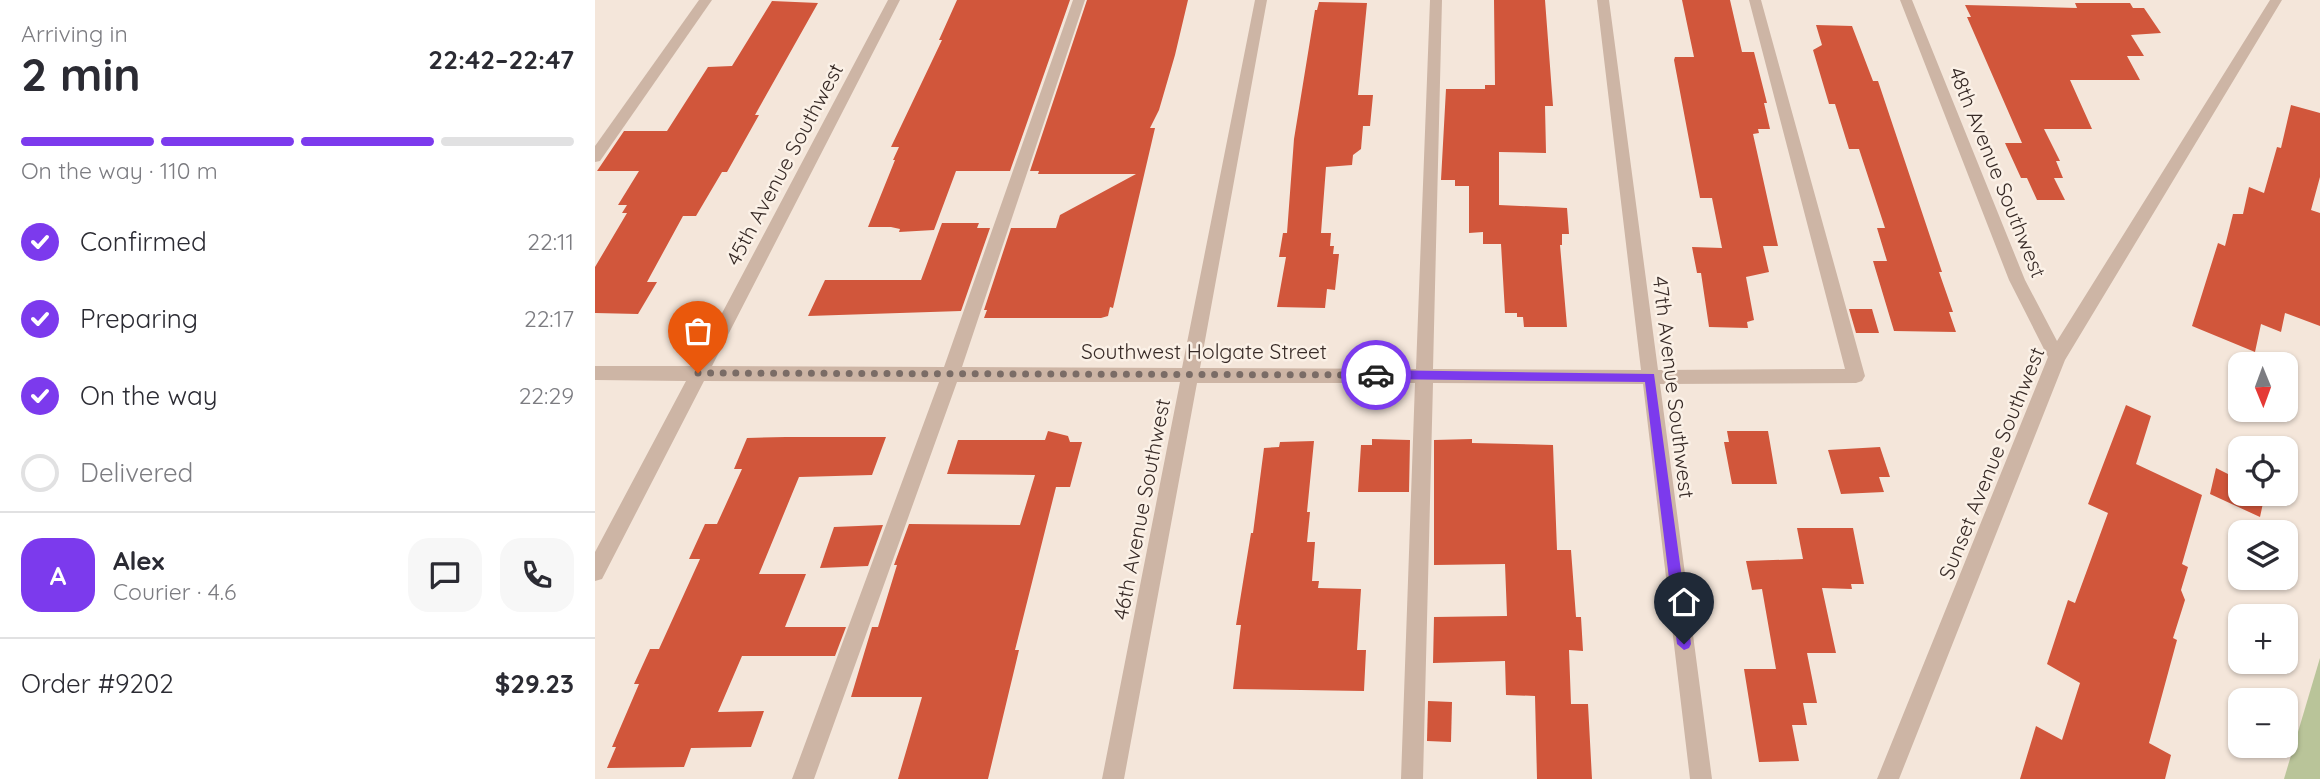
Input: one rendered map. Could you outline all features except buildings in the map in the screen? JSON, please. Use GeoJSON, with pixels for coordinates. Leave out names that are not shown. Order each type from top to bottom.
{"type":"FeatureCollection","features":[{"type":"Feature","properties":{"kind":"street"},"geometry":{"type":"LineString","coordinates":[[595,157],[706,0]]}},
{"type":"Feature","properties":{"kind":"street","name":"45th Avenue Southwest"},"geometry":{"type":"LineString","coordinates":[[595,572],[894,0]]}},
{"type":"Feature","properties":{"kind":"street"},"geometry":{"type":"LineString","coordinates":[[803,779],[951,373],[1079,0]]}},
{"type":"Feature","properties":{"kind":"street","name":"46th Avenue Southwest"},"geometry":{"type":"LineString","coordinates":[[1113,779],[1261,0]]}},
{"type":"Feature","properties":{"kind":"street"},"geometry":{"type":"LineString","coordinates":[[1412,779],[1436,0]]}},
{"type":"Feature","properties":{"kind":"street","name":"47th Avenue Southwest"},"geometry":{"type":"LineString","coordinates":[[1604,0],[1702,779]]}},
{"type":"Feature","properties":{"kind":"street","name":"Southwest Holgate Street"},"geometry":{"type":"LineString","coordinates":[[595,373],[1856,376],[1755,0]]}},
{"type":"Feature","properties":{"kind":"street","name":"48th Avenue Southwest"},"geometry":{"type":"LineString","coordinates":[[1906,0],[2017,280],[2057,357]]}},
{"type":"Feature","properties":{"kind":"street","name":"Sunset Avenue Southwest"},"geometry":{"type":"LineString","coordinates":[[1888,779],[2057,357],[2276,0]]}},
{"type":"Feature","properties":{"kind":"green space"},"geometry":{"type":"Polygon","coordinates":[[[2320,658],[2320,779],[2284,779],[2290,758],[2298,758],[2298,732],[2320,658]]]}},
{"type":"Feature","properties":{"kind":"way so far"},"geometry":{"type":"LineString","coordinates":[[698,373],[1376,375]]}},
{"type":"Feature","properties":{"kind":"route"},"geometry":{"type":"LineString","coordinates":[[1376,375],[1650,377],[1684,644]]}}]}
